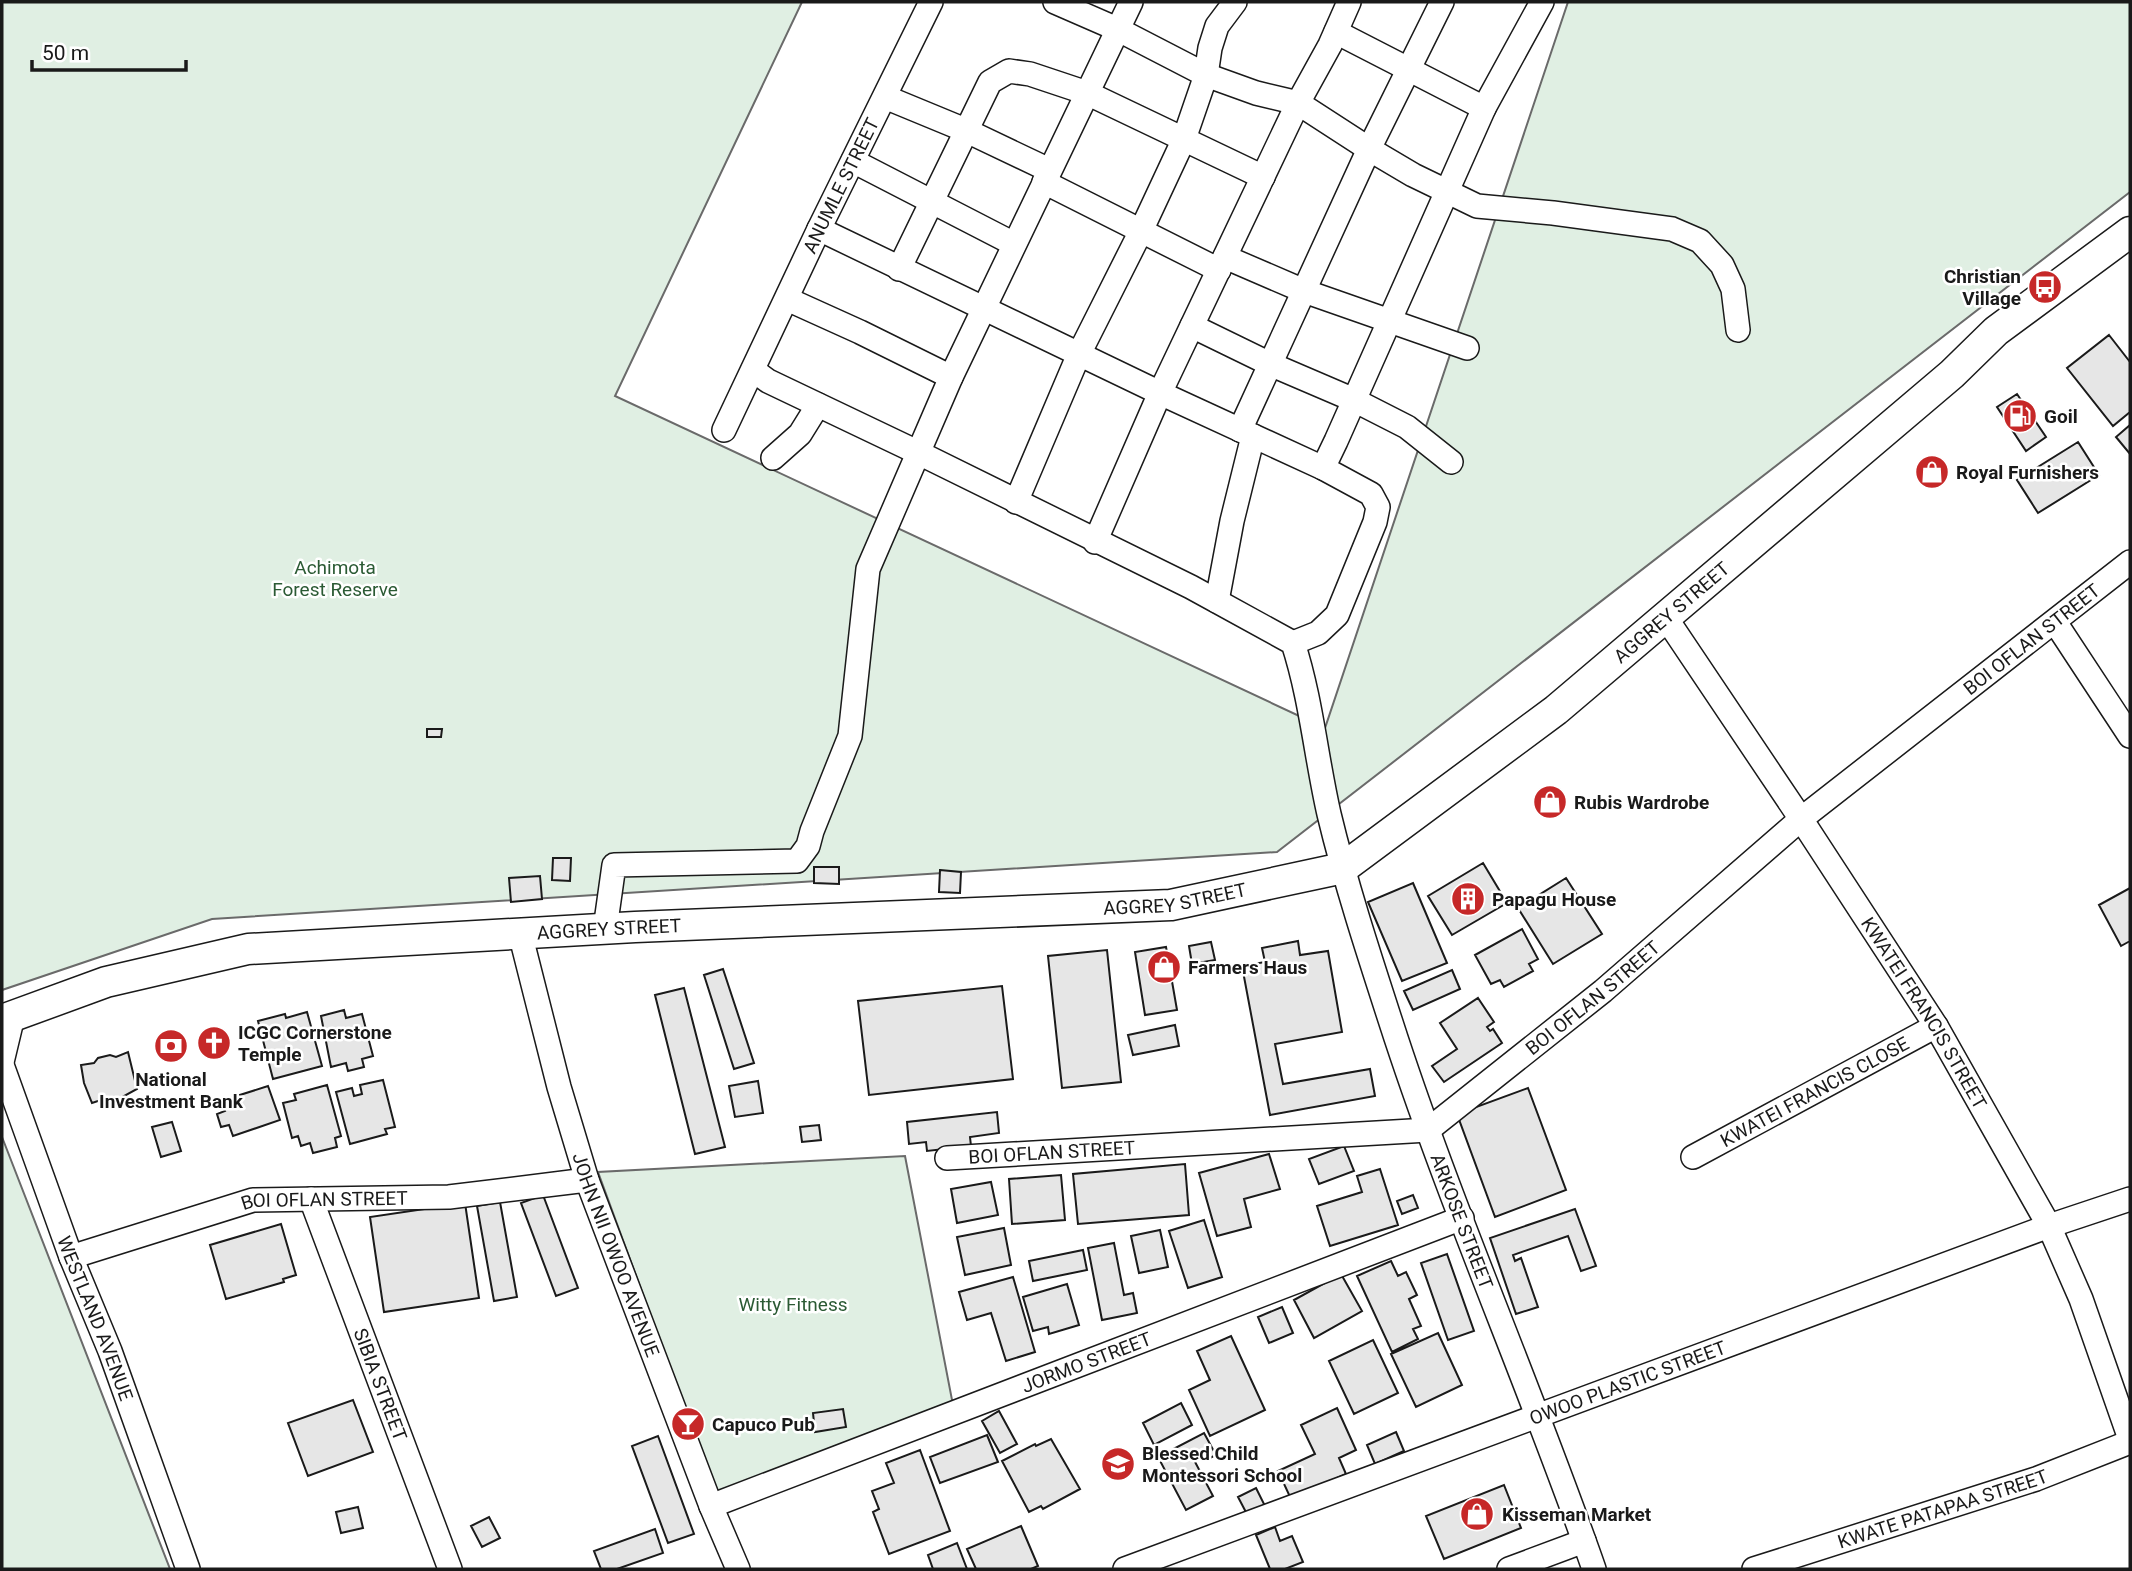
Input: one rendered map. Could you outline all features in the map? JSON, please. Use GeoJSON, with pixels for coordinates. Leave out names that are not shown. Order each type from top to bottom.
{"type":"FeatureCollection","features":[{"type":"Feature","properties":{"kind":"main road","name":"AGGREY STREET"},"geometry":{"type":"LineString","coordinates":[[7,1018],[106,982],[248,949],[520,933],[1171,905],[1343,867],[1556,710],[1952,374],[1996,331],[2126,242]]}},
{"type":"Feature","properties":{"kind":"street","name":"ANUMLE STREET"},"geometry":{"type":"LineString","coordinates":[[724,430],[931,2]]}},
{"type":"Feature","properties":{"kind":"street"},"geometry":{"type":"LineString","coordinates":[[1055,2],[1117,29],[1206,75],[1256,93],[1298,103],[1413,175],[1477,206],[1672,229],[1700,241],[1722,265],[1733,289],[1738,330]]}},
{"type":"Feature","properties":{"kind":"street"},"geometry":{"type":"LineString","coordinates":[[605,929],[614,865],[797,861],[808,846],[850,737],[868,569],[951,377],[1131,2]]}},
{"type":"Feature","properties":{"kind":"street"},"geometry":{"type":"LineString","coordinates":[[1016,502],[1079,354],[1142,231],[1184,139],[1206,75],[1217,26],[1235,2]]}},
{"type":"Feature","properties":{"kind":"street"},"geometry":{"type":"LineString","coordinates":[[1095,541],[1160,393],[1349,2]]}},
{"type":"Feature","properties":{"kind":"street"},"geometry":{"type":"LineString","coordinates":[[1217,601],[1246,433],[1270,364],[1369,149],[1442,2]]}},
{"type":"Feature","properties":{"kind":"street"},"geometry":{"type":"LineString","coordinates":[[1323,468],[1484,108],[1542,2]]}},
{"type":"Feature","properties":{"kind":"street"},"geometry":{"type":"LineString","coordinates":[[1336,32],[1484,108]]}},
{"type":"Feature","properties":{"kind":"street"},"geometry":{"type":"LineString","coordinates":[[899,269],[990,82],[1009,71],[1030,74],[1087,93],[1263,177]]}},
{"type":"Feature","properties":{"kind":"street"},"geometry":{"type":"LineString","coordinates":[[885,97],[965,130],[1142,231],[1222,264],[1467,348]]}},
{"type":"Feature","properties":{"kind":"street"},"geometry":{"type":"LineString","coordinates":[[853,161],[1014,244]]}},
{"type":"Feature","properties":{"kind":"street"},"geometry":{"type":"LineString","coordinates":[[753,370],[768,382],[919,453],[1217,601],[1293,643],[1318,633],[1337,615],[1366,546],[1378,507],[1371,494],[1323,468],[819,229]]}},
{"type":"Feature","properties":{"kind":"street"},"geometry":{"type":"LineString","coordinates":[[787,299],[951,377]]}},
{"type":"Feature","properties":{"kind":"street"},"geometry":{"type":"LineString","coordinates":[[1192,326],[1407,427],[1451,462]]}},
{"type":"Feature","properties":{"kind":"street"},"geometry":{"type":"LineString","coordinates":[[773,458],[800,434],[818,405]]}},
{"type":"Feature","properties":{"kind":"street","name":"BOI OFLAN STREET"},"geometry":{"type":"LineString","coordinates":[[947,1158],[1428,1130],[1603,990],[1801,819],[2130,562]]}},
{"type":"Feature","properties":{"kind":"street","name":"KWATEI FRANCIS STREET"},"geometry":{"type":"LineString","coordinates":[[1666,618],[1936,1026],[2049,1226],[2081,1299],[2130,1440]]}},
{"type":"Feature","properties":{"kind":"street"},"geometry":{"type":"LineString","coordinates":[[2055,622],[2130,736]]}},
{"type":"Feature","properties":{"kind":"street","name":"ARKOSE STREET"},"geometry":{"type":"LineString","coordinates":[[1293,643],[1343,867],[1395,1035],[1428,1130],[1594,1569]]}},
{"type":"Feature","properties":{"kind":"street","name":"JOHN NII OWOO AVENUE"},"geometry":{"type":"LineString","coordinates":[[520,933],[559,1087],[587,1180],[711,1506],[738,1569]]}},
{"type":"Feature","properties":{"kind":"street","name":"WESTLAND AVENUE"},"geometry":{"type":"LineString","coordinates":[[7,1018],[2,1064],[71,1257],[110,1351],[188,1569]]}},
{"type":"Feature","properties":{"kind":"street","name":"KWATEI FRANCIS CLOSE"},"geometry":{"type":"LineString","coordinates":[[1693,1157],[1936,1026]]}},
{"type":"Feature","properties":{"kind":"street","name":"BOI OFLAN STREET"},"geometry":{"type":"LineString","coordinates":[[71,1257],[253,1200],[449,1197],[587,1180]]}},
{"type":"Feature","properties":{"kind":"street","name":"SIBIA STREET"},"geometry":{"type":"LineString","coordinates":[[311,1199],[450,1569]]}},
{"type":"Feature","properties":{"kind":"street","name":"OWOO PLASTIC STREET"},"geometry":{"type":"LineString","coordinates":[[1125,1569],[2049,1226],[2130,1199]]}},
{"type":"Feature","properties":{"kind":"street","name":"JORMO STREET"},"geometry":{"type":"LineString","coordinates":[[711,1506],[1461,1218]]}},
{"type":"Feature","properties":{"kind":"street","name":"KWATE PATAPAA STREET"},"geometry":{"type":"LineString","coordinates":[[1754,1569],[2036,1479],[2130,1440]]}},
{"type":"Feature","properties":{"kind":"street"},"geometry":{"type":"LineString","coordinates":[[1509,1569],[1584,1541]]}},
{"type":"Feature","properties":{"kind":"green space","name":"Achimota Forest Reserve"},"geometry":{"type":"Polygon","coordinates":[[[2,2],[802,2],[615,396],[1325,728],[1568,2],[2130,2],[2130,192],[1277,852],[212,919],[2,990],[2,2]]]}},
{"type":"Feature","properties":{"kind":"green space"},"geometry":{"type":"Polygon","coordinates":[[[2,1137],[170,1569],[2,1569],[2,1137]]]}},
{"type":"Feature","properties":{"kind":"green space","name":"Witty Fitness"},"geometry":{"type":"Polygon","coordinates":[[[905,1156],[953,1405],[716,1494],[598,1172],[905,1156]]]}},
{"type":"Feature","properties":{"kind":"building"},"geometry":{"type":"Polygon","coordinates":[[[2109,335],[2130,362],[2130,412],[2113,426],[2067,368],[2109,335]]]}},
{"type":"Feature","properties":{"kind":"building"},"geometry":{"type":"Polygon","coordinates":[[[2017,394],[2046,437],[2026,451],[1997,407],[2017,394]]]}},
{"type":"Feature","properties":{"kind":"building"},"geometry":{"type":"Polygon","coordinates":[[[2130,425],[2130,454],[2116,437],[2130,425]]]}},
{"type":"Feature","properties":{"kind":"building"},"geometry":{"type":"Polygon","coordinates":[[[2078,442],[2099,475],[2038,513],[2017,480],[2078,442]]]}},
{"type":"Feature","properties":{"kind":"building"},"geometry":{"type":"Polygon","coordinates":[[[427,729],[442,729],[441,737],[427,737],[427,729]]]}},
{"type":"Feature","properties":{"kind":"building"},"geometry":{"type":"Polygon","coordinates":[[[553,858],[571,858],[570,881],[552,880],[553,858]]]}},
{"type":"Feature","properties":{"kind":"building","name":"Papagu House"},"geometry":{"type":"Polygon","coordinates":[[[1483,863],[1507,903],[1452,935],[1428,896],[1483,863]]]}},
{"type":"Feature","properties":{"kind":"building"},"geometry":{"type":"Polygon","coordinates":[[[814,867],[839,867],[839,884],[814,883],[814,867]]]}},
{"type":"Feature","properties":{"kind":"building"},"geometry":{"type":"Polygon","coordinates":[[[940,870],[961,872],[960,893],[939,892],[940,870]]]}},
{"type":"Feature","properties":{"kind":"building"},"geometry":{"type":"Polygon","coordinates":[[[540,876],[542,899],[511,902],[509,878],[540,876]]]}},
{"type":"Feature","properties":{"kind":"building"},"geometry":{"type":"Polygon","coordinates":[[[1566,878],[1602,934],[1553,964],[1518,908],[1566,878]]]}},
{"type":"Feature","properties":{"kind":"building"},"geometry":{"type":"Polygon","coordinates":[[[1413,883],[1447,963],[1402,981],[1368,902],[1413,883]]]}},
{"type":"Feature","properties":{"kind":"building"},"geometry":{"type":"Polygon","coordinates":[[[2130,888],[2130,941],[2121,946],[2099,905],[2130,888]]]}},
{"type":"Feature","properties":{"kind":"building"},"geometry":{"type":"Polygon","coordinates":[[[1522,929],[1538,959],[1529,964],[1533,971],[1504,987],[1500,980],[1491,984],[1475,955],[1522,929]]]}},
{"type":"Feature","properties":{"kind":"building"},"geometry":{"type":"Polygon","coordinates":[[[1298,941],[1300,955],[1328,951],[1342,1032],[1275,1044],[1283,1084],[1370,1069],[1375,1096],[1270,1115],[1242,966],[1265,962],[1262,948],[1298,941]]]}},
{"type":"Feature","properties":{"kind":"building"},"geometry":{"type":"Polygon","coordinates":[[[1211,942],[1215,960],[1192,964],[1189,946],[1211,942]]]}},
{"type":"Feature","properties":{"kind":"building"},"geometry":{"type":"Polygon","coordinates":[[[1166,947],[1177,1010],[1145,1015],[1135,952],[1166,947]]]}},
{"type":"Feature","properties":{"kind":"building"},"geometry":{"type":"Polygon","coordinates":[[[1107,950],[1121,1082],[1062,1088],[1048,956],[1107,950]]]}},
{"type":"Feature","properties":{"kind":"building"},"geometry":{"type":"Polygon","coordinates":[[[723,969],[754,1063],[734,1069],[704,975],[723,969]]]}},
{"type":"Feature","properties":{"kind":"building"},"geometry":{"type":"Polygon","coordinates":[[[1452,970],[1460,989],[1413,1010],[1404,991],[1452,970]]]}},
{"type":"Feature","properties":{"kind":"building"},"geometry":{"type":"Polygon","coordinates":[[[1002,986],[1013,1079],[869,1095],[858,1001],[1002,986]]]}},
{"type":"Feature","properties":{"kind":"building"},"geometry":{"type":"Polygon","coordinates":[[[684,988],[725,1147],[695,1154],[655,995],[684,988]]]}},
{"type":"Feature","properties":{"kind":"building"},"geometry":{"type":"Polygon","coordinates":[[[1478,998],[1494,1022],[1487,1027],[1490,1031],[1493,1029],[1502,1043],[1444,1082],[1432,1066],[1457,1049],[1440,1023],[1478,998]]]}},
{"type":"Feature","properties":{"kind":"building"},"geometry":{"type":"Polygon","coordinates":[[[344,1010],[346,1018],[362,1014],[373,1056],[362,1059],[364,1067],[348,1071],[346,1063],[331,1067],[321,1016],[344,1010]]]}},
{"type":"Feature","properties":{"kind":"building"},"geometry":{"type":"Polygon","coordinates":[[[307,1012],[322,1066],[273,1079],[258,1021],[285,1014],[286,1018],[307,1012]]]}},
{"type":"Feature","properties":{"kind":"building"},"geometry":{"type":"Polygon","coordinates":[[[1175,1025],[1179,1046],[1133,1055],[1128,1035],[1175,1025]]]}},
{"type":"Feature","properties":{"kind":"building"},"geometry":{"type":"Polygon","coordinates":[[[128,1052],[137,1089],[117,1100],[107,1098],[92,1103],[84,1083],[81,1065],[94,1063],[98,1058],[110,1055],[116,1057],[128,1052]]]}},
{"type":"Feature","properties":{"kind":"building"},"geometry":{"type":"Polygon","coordinates":[[[383,1080],[395,1127],[385,1129],[387,1134],[350,1144],[336,1092],[352,1088],[354,1096],[362,1094],[360,1085],[383,1080]]]}},
{"type":"Feature","properties":{"kind":"building"},"geometry":{"type":"Polygon","coordinates":[[[758,1081],[763,1113],[735,1117],[729,1086],[758,1081]]]}},
{"type":"Feature","properties":{"kind":"building"},"geometry":{"type":"Polygon","coordinates":[[[327,1085],[341,1136],[335,1138],[337,1147],[313,1153],[310,1143],[301,1146],[298,1136],[292,1138],[283,1103],[296,1100],[294,1094],[327,1085]]]}},
{"type":"Feature","properties":{"kind":"building"},"geometry":{"type":"Polygon","coordinates":[[[268,1086],[280,1120],[233,1136],[229,1125],[221,1127],[217,1114],[225,1111],[221,1101],[268,1086]]]}},
{"type":"Feature","properties":{"kind":"building"},"geometry":{"type":"Polygon","coordinates":[[[1528,1088],[1566,1190],[1495,1217],[1457,1114],[1528,1088]]]}},
{"type":"Feature","properties":{"kind":"building"},"geometry":{"type":"Polygon","coordinates":[[[997,1112],[999,1133],[970,1137],[971,1146],[927,1151],[926,1142],[909,1144],[907,1122],[997,1112]]]}},
{"type":"Feature","properties":{"kind":"building"},"geometry":{"type":"Polygon","coordinates":[[[172,1122],[181,1151],[161,1157],[152,1127],[172,1122]]]}},
{"type":"Feature","properties":{"kind":"building"},"geometry":{"type":"Polygon","coordinates":[[[819,1125],[821,1140],[802,1142],[800,1127],[819,1125]]]}},
{"type":"Feature","properties":{"kind":"building"},"geometry":{"type":"Polygon","coordinates":[[[1344,1146],[1354,1171],[1319,1184],[1309,1159],[1344,1146]]]}},
{"type":"Feature","properties":{"kind":"building"},"geometry":{"type":"Polygon","coordinates":[[[1269,1154],[1280,1189],[1244,1199],[1251,1227],[1217,1236],[1199,1173],[1269,1154]]]}},
{"type":"Feature","properties":{"kind":"building"},"geometry":{"type":"Polygon","coordinates":[[[1185,1164],[1189,1215],[1078,1224],[1073,1174],[1185,1164]]]}},
{"type":"Feature","properties":{"kind":"building"},"geometry":{"type":"Polygon","coordinates":[[[1380,1169],[1398,1225],[1330,1246],[1317,1206],[1362,1192],[1357,1176],[1380,1169]]]}},
{"type":"Feature","properties":{"kind":"building"},"geometry":{"type":"Polygon","coordinates":[[[1061,1175],[1065,1220],[1012,1224],[1009,1179],[1061,1175]]]}},
{"type":"Feature","properties":{"kind":"building"},"geometry":{"type":"Polygon","coordinates":[[[991,1182],[998,1215],[957,1223],[951,1189],[991,1182]]]}},
{"type":"Feature","properties":{"kind":"building"},"geometry":{"type":"Polygon","coordinates":[[[543,1195],[578,1288],[556,1296],[521,1203],[543,1195]]]}},
{"type":"Feature","properties":{"kind":"building"},"geometry":{"type":"Polygon","coordinates":[[[1413,1195],[1418,1208],[1402,1214],[1397,1201],[1413,1195]]]}},
{"type":"Feature","properties":{"kind":"building"},"geometry":{"type":"Polygon","coordinates":[[[500,1202],[517,1297],[494,1301],[477,1206],[500,1202]]]}},
{"type":"Feature","properties":{"kind":"building"},"geometry":{"type":"Polygon","coordinates":[[[465,1203],[479,1298],[384,1312],[370,1217],[465,1203]]]}},
{"type":"Feature","properties":{"kind":"building"},"geometry":{"type":"Polygon","coordinates":[[[1575,1209],[1596,1266],[1581,1271],[1568,1236],[1513,1255],[1515,1261],[1521,1258],[1538,1307],[1516,1314],[1490,1238],[1575,1209]]]}},
{"type":"Feature","properties":{"kind":"building"},"geometry":{"type":"Polygon","coordinates":[[[1204,1220],[1222,1277],[1188,1288],[1169,1231],[1204,1220]]]}},
{"type":"Feature","properties":{"kind":"building"},"geometry":{"type":"Polygon","coordinates":[[[281,1224],[296,1275],[283,1279],[284,1282],[226,1299],[210,1245],[281,1224]]]}},
{"type":"Feature","properties":{"kind":"building"},"geometry":{"type":"Polygon","coordinates":[[[1004,1228],[1011,1265],[965,1275],[957,1237],[1004,1228]]]}},
{"type":"Feature","properties":{"kind":"building"},"geometry":{"type":"Polygon","coordinates":[[[1160,1230],[1168,1267],[1139,1273],[1131,1236],[1160,1230]]]}},
{"type":"Feature","properties":{"kind":"building"},"geometry":{"type":"Polygon","coordinates":[[[1114,1243],[1124,1295],[1133,1293],[1137,1313],[1102,1320],[1088,1248],[1114,1243]]]}},
{"type":"Feature","properties":{"kind":"building"},"geometry":{"type":"Polygon","coordinates":[[[1083,1250],[1087,1270],[1033,1281],[1029,1261],[1083,1250]]]}},
{"type":"Feature","properties":{"kind":"building"},"geometry":{"type":"Polygon","coordinates":[[[1447,1254],[1474,1331],[1448,1340],[1421,1263],[1447,1254]]]}},
{"type":"Feature","properties":{"kind":"building"},"geometry":{"type":"Polygon","coordinates":[[[1391,1261],[1398,1276],[1406,1272],[1417,1295],[1409,1299],[1421,1326],[1413,1329],[1418,1339],[1392,1352],[1357,1276],[1391,1261]]]}},
{"type":"Feature","properties":{"kind":"building"},"geometry":{"type":"Polygon","coordinates":[[[1341,1274],[1362,1311],[1314,1338],[1294,1300],[1341,1274]]]}},
{"type":"Feature","properties":{"kind":"building"},"geometry":{"type":"Polygon","coordinates":[[[1013,1277],[1035,1352],[1006,1361],[991,1313],[967,1320],[959,1292],[1013,1277]]]}},
{"type":"Feature","properties":{"kind":"building"},"geometry":{"type":"Polygon","coordinates":[[[1067,1284],[1079,1325],[1049,1334],[1048,1327],[1033,1331],[1023,1297],[1067,1284]]]}},
{"type":"Feature","properties":{"kind":"building"},"geometry":{"type":"Polygon","coordinates":[[[1282,1307],[1293,1333],[1269,1343],[1258,1317],[1282,1307]]]}},
{"type":"Feature","properties":{"kind":"building"},"geometry":{"type":"Polygon","coordinates":[[[1438,1333],[1462,1385],[1416,1407],[1391,1354],[1438,1333]]]}},
{"type":"Feature","properties":{"kind":"building"},"geometry":{"type":"Polygon","coordinates":[[[1231,1336],[1265,1410],[1210,1436],[1189,1390],[1210,1380],[1197,1351],[1231,1336]]]}},
{"type":"Feature","properties":{"kind":"building"},"geometry":{"type":"Polygon","coordinates":[[[1373,1340],[1398,1393],[1354,1414],[1329,1361],[1373,1340]]]}},
{"type":"Feature","properties":{"kind":"building"},"geometry":{"type":"Polygon","coordinates":[[[353,1400],[373,1452],[308,1476],[288,1423],[353,1400]]]}},
{"type":"Feature","properties":{"kind":"building"},"geometry":{"type":"Polygon","coordinates":[[[1181,1403],[1192,1425],[1154,1445],[1143,1423],[1181,1403]]]}},
{"type":"Feature","properties":{"kind":"building"},"geometry":{"type":"Polygon","coordinates":[[[1337,1408],[1356,1450],[1339,1458],[1346,1474],[1291,1499],[1278,1471],[1315,1454],[1301,1425],[1337,1408]]]}},
{"type":"Feature","properties":{"kind":"building"},"geometry":{"type":"Polygon","coordinates":[[[843,1409],[846,1427],[815,1432],[813,1413],[843,1409]]]}},
{"type":"Feature","properties":{"kind":"building"},"geometry":{"type":"Polygon","coordinates":[[[999,1411],[1017,1444],[1000,1453],[982,1421],[999,1411]]]}},
{"type":"Feature","properties":{"kind":"building"},"geometry":{"type":"Polygon","coordinates":[[[1396,1432],[1404,1451],[1375,1464],[1367,1445],[1396,1432]]]}},
{"type":"Feature","properties":{"kind":"building"},"geometry":{"type":"Polygon","coordinates":[[[1204,1433],[1216,1455],[1206,1460],[1204,1456],[1194,1460],[1213,1496],[1186,1510],[1158,1457],[1204,1433]]]}},
{"type":"Feature","properties":{"kind":"building"},"geometry":{"type":"Polygon","coordinates":[[[987,1435],[998,1462],[940,1483],[930,1457],[987,1435]]]}},
{"type":"Feature","properties":{"kind":"building"},"geometry":{"type":"Polygon","coordinates":[[[658,1436],[694,1534],[668,1543],[632,1446],[658,1436]]]}},
{"type":"Feature","properties":{"kind":"building"},"geometry":{"type":"Polygon","coordinates":[[[1051,1439],[1080,1489],[1043,1509],[1041,1506],[1029,1512],[1002,1461],[1051,1439]]]}},
{"type":"Feature","properties":{"kind":"building"},"geometry":{"type":"Polygon","coordinates":[[[920,1450],[950,1531],[889,1554],[873,1512],[879,1509],[872,1491],[894,1483],[886,1463],[920,1450]]]}},
{"type":"Feature","properties":{"kind":"building"},"geometry":{"type":"Polygon","coordinates":[[[1504,1485],[1521,1528],[1444,1559],[1426,1516],[1504,1485]]]}},
{"type":"Feature","properties":{"kind":"building"},"geometry":{"type":"Polygon","coordinates":[[[1256,1488],[1265,1506],[1248,1516],[1238,1497],[1256,1488]]]}},
{"type":"Feature","properties":{"kind":"building"},"geometry":{"type":"Polygon","coordinates":[[[358,1507],[363,1528],[341,1533],[336,1512],[358,1507]]]}},
{"type":"Feature","properties":{"kind":"building"},"geometry":{"type":"Polygon","coordinates":[[[489,1517],[500,1538],[482,1547],[471,1526],[489,1517]]]}},
{"type":"Feature","properties":{"kind":"building"},"geometry":{"type":"Polygon","coordinates":[[[1021,1526],[1038,1566],[1031,1569],[976,1569],[967,1549],[1021,1526]]]}},
{"type":"Feature","properties":{"kind":"building"},"geometry":{"type":"Polygon","coordinates":[[[1275,1527],[1280,1541],[1292,1536],[1303,1562],[1285,1569],[1270,1569],[1256,1535],[1275,1527]]]}},
{"type":"Feature","properties":{"kind":"building"},"geometry":{"type":"Polygon","coordinates":[[[655,1529],[663,1553],[617,1569],[601,1569],[594,1551],[655,1529]]]}},
{"type":"Feature","properties":{"kind":"building"},"geometry":{"type":"Polygon","coordinates":[[[957,1543],[967,1569],[933,1569],[928,1555],[957,1543]]]}},
{"type":"Feature","properties":{"kind":"place","name":"Christian Village"},"geometry":{"type":"Point","coordinates":[2045,287]}},
{"type":"Feature","properties":{"kind":"place","name":"Goil"},"geometry":{"type":"Point","coordinates":[2020,416]}},
{"type":"Feature","properties":{"kind":"place","name":"Royal Furnishers"},"geometry":{"type":"Point","coordinates":[1932,472]}},
{"type":"Feature","properties":{"kind":"place","name":"Rubis Wardrobe"},"geometry":{"type":"Point","coordinates":[1550,802]}},
{"type":"Feature","properties":{"kind":"place","name":"Papagu House"},"geometry":{"type":"Point","coordinates":[1468,899]}},
{"type":"Feature","properties":{"kind":"place","name":"Farmers Haus"},"geometry":{"type":"Point","coordinates":[1164,967]}},
{"type":"Feature","properties":{"kind":"place","name":"ICGC Cornerstone Temple"},"geometry":{"type":"Point","coordinates":[214,1043]}},
{"type":"Feature","properties":{"kind":"place","name":"National Investment Bank"},"geometry":{"type":"Point","coordinates":[171,1046]}},
{"type":"Feature","properties":{"kind":"place","name":"Capuco Pub"},"geometry":{"type":"Point","coordinates":[688,1424]}},
{"type":"Feature","properties":{"kind":"place","name":"Blessed Child Montessori School"},"geometry":{"type":"Point","coordinates":[1118,1464]}},
{"type":"Feature","properties":{"kind":"place","name":"Kisseman Market"},"geometry":{"type":"Point","coordinates":[1477,1514]}}]}
